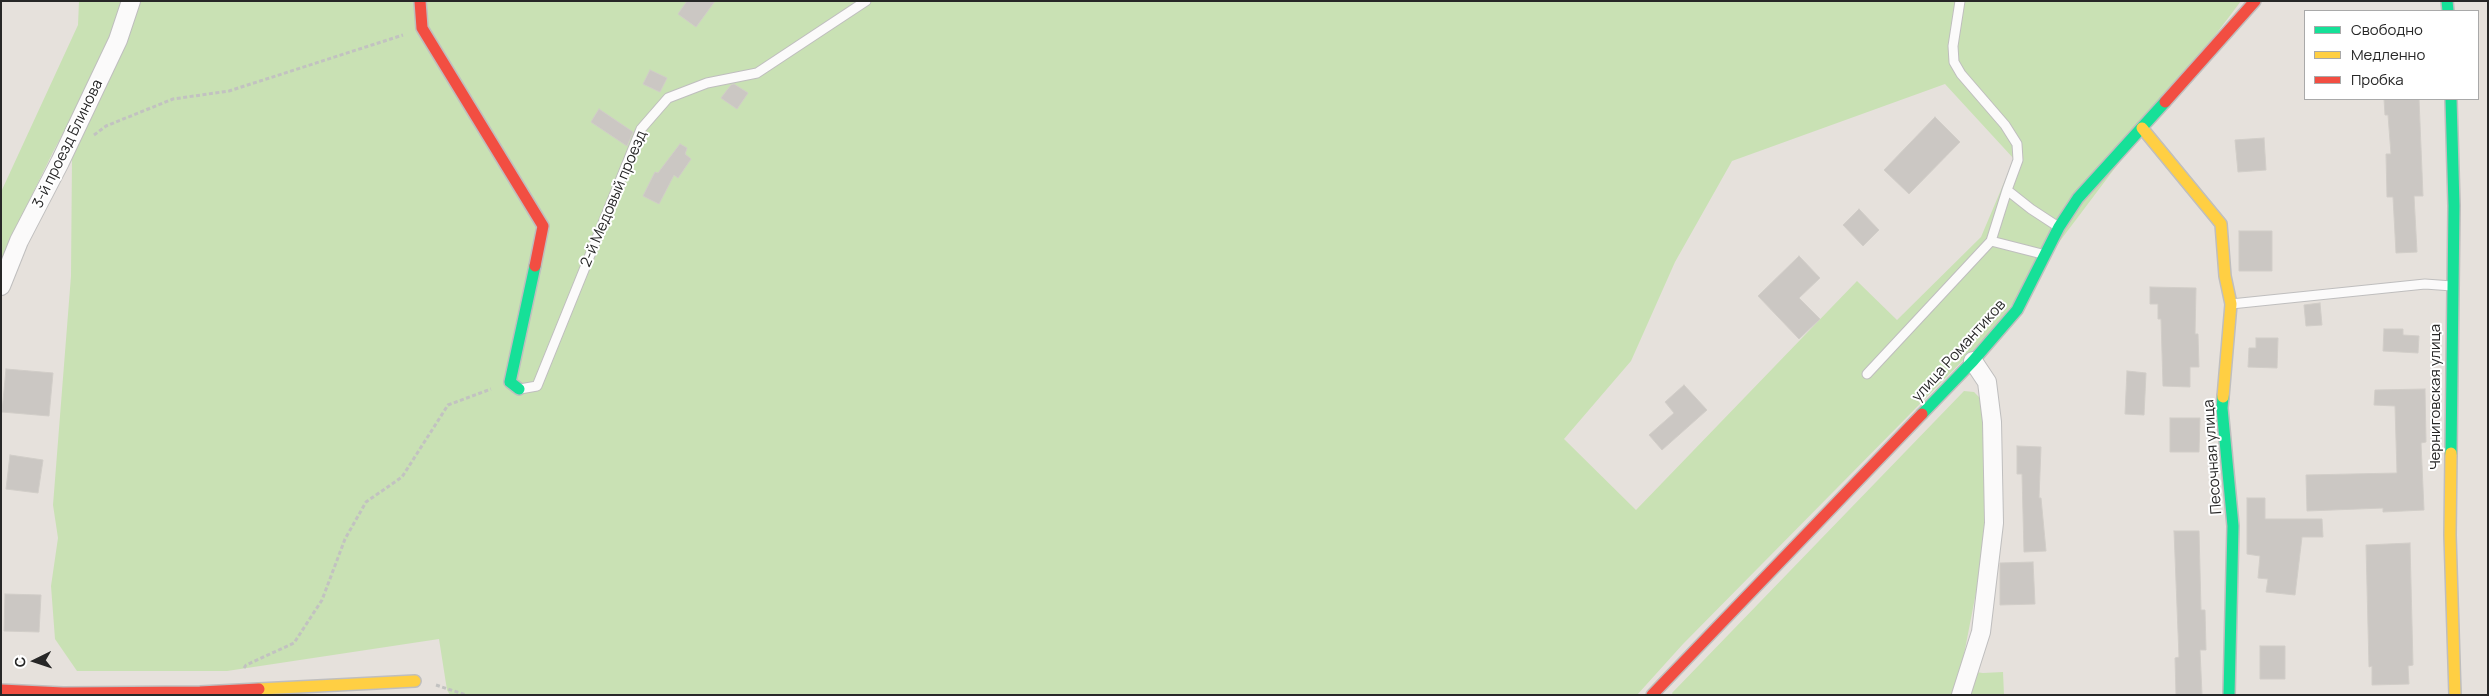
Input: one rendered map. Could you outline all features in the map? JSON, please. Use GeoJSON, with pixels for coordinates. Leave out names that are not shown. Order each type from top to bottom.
{"type":"FeatureCollection","features":[{"type":"Feature","properties":{"kind":"street","name":"3-й проезд Блинова"},"geometry":{"type":"LineString","coordinates":[[1,286],[19,241],[60,162],[118,40],[131,1]]}},
{"type":"Feature","properties":{"kind":"street"},"geometry":{"type":"LineString","coordinates":[[420,1],[422,28],[543,226],[515,386]]}},
{"type":"Feature","properties":{"kind":"street","name":"улица Романтиков"},"geometry":{"type":"LineString","coordinates":[[1652,695],[1973,361],[2017,310],[2059,227],[2078,198],[2255,1]]}},
{"type":"Feature","properties":{"kind":"street","name":"Черниговская улица"},"geometry":{"type":"LineString","coordinates":[[2451,100],[2453,286],[2450,535],[2455,695]]}},
{"type":"Feature","properties":{"kind":"street","name":"Песочная улица"},"geometry":{"type":"LineString","coordinates":[[2142,128],[2221,224],[2225,276],[2231,304],[2222,408],[2233,526],[2229,695]]}},
{"type":"Feature","properties":{"kind":"street"},"geometry":{"type":"LineString","coordinates":[[1961,695],[1981,632],[1994,523],[1992,422],[1987,382],[1973,361]]}},
{"type":"Feature","properties":{"kind":"street"},"geometry":{"type":"LineString","coordinates":[[1,690],[63,694],[200,693],[231,690],[280,691],[415,684]]}},
{"type":"Feature","properties":{"kind":"lane","name":"2-й Медовый проезд"},"geometry":{"type":"LineString","coordinates":[[515,386],[537,386],[641,129],[668,98],[707,83],[757,73],[866,1]]}},
{"type":"Feature","properties":{"kind":"lane"},"geometry":{"type":"LineString","coordinates":[[1867,374],[1990,240],[2018,160],[2017,144],[2005,125],[1961,74],[1954,62],[1953,46],[1960,1]]}},
{"type":"Feature","properties":{"kind":"lane"},"geometry":{"type":"LineString","coordinates":[[2007,190],[2031,210],[2059,227]]}},
{"type":"Feature","properties":{"kind":"lane"},"geometry":{"type":"LineString","coordinates":[[1990,240],[2045,254]]}},
{"type":"Feature","properties":{"kind":"lane"},"geometry":{"type":"LineString","coordinates":[[2231,304],[2425,284],[2453,286]]}},
{"type":"Feature","properties":{"kind":"path"},"geometry":{"type":"LineString","coordinates":[[91,138],[106,126],[173,99],[229,91],[422,28]]}},
{"type":"Feature","properties":{"kind":"path"},"geometry":{"type":"LineString","coordinates":[[231,690],[246,665],[294,643],[322,600],[345,539],[366,502],[402,477],[448,405],[515,386]]}},
{"type":"Feature","properties":{"kind":"path"},"geometry":{"type":"LineString","coordinates":[[415,684],[448,687],[466,695]]}},
{"type":"Feature","properties":{"kind":"green space"},"geometry":{"type":"Polygon","coordinates":[[[79,1],[126,1],[114,38],[53,152],[12,236],[1,266],[1,192],[78,25],[79,1]]]}},
{"type":"Feature","properties":{"kind":"green space"},"geometry":{"type":"Polygon","coordinates":[[[134,1],[2241,1],[1992,331],[1683,644],[1637,695],[450,695],[447,690],[439,639],[227,671],[77,671],[55,639],[51,586],[58,538],[53,505],[71,276],[72,158],[134,1]],[[1945,84],[1732,161],[1675,262],[1631,361],[1564,439],[1636,510],[1857,281],[1897,320],[1981,237],[2014,159],[1945,84]]]}},
{"type":"Feature","properties":{"kind":"green space"},"geometry":{"type":"Polygon","coordinates":[[[1964,391],[1974,392],[1981,399],[1989,429],[1989,525],[1961,670],[1983,673],[2003,672],[2004,695],[1673,695],[1672,693],[1964,391]]]}},
{"type":"Feature","properties":{"kind":"building"},"geometry":{"type":"Polygon","coordinates":[[[687,1],[715,1],[696,27],[678,14],[687,1]]]}},
{"type":"Feature","properties":{"kind":"building"},"geometry":{"type":"Polygon","coordinates":[[[650,70],[667,78],[660,92],[643,84],[650,70]]]}},
{"type":"Feature","properties":{"kind":"building"},"geometry":{"type":"Polygon","coordinates":[[[734,84],[748,93],[737,109],[721,98],[731,85],[734,84]]]}},
{"type":"Feature","properties":{"kind":"building"},"geometry":{"type":"Polygon","coordinates":[[[2384,100],[2419,100],[2423,196],[2414,196],[2417,252],[2396,253],[2393,197],[2387,197],[2386,154],[2391,154],[2388,115],[2385,115],[2384,100]]]}},
{"type":"Feature","properties":{"kind":"building"},"geometry":{"type":"Polygon","coordinates":[[[599,109],[633,132],[627,146],[591,122],[599,109]]]}},
{"type":"Feature","properties":{"kind":"building"},"geometry":{"type":"Polygon","coordinates":[[[1935,117],[1960,142],[1909,194],[1884,170],[1935,117]]]}},
{"type":"Feature","properties":{"kind":"building"},"geometry":{"type":"Polygon","coordinates":[[[2264,138],[2266,170],[2238,172],[2235,140],[2264,138]]]}},
{"type":"Feature","properties":{"kind":"building"},"geometry":{"type":"Polygon","coordinates":[[[680,144],[687,148],[685,154],[691,159],[678,178],[674,175],[659,204],[643,196],[655,172],[658,173],[680,144]]]}},
{"type":"Feature","properties":{"kind":"building"},"geometry":{"type":"Polygon","coordinates":[[[1859,209],[1879,230],[1863,246],[1843,225],[1859,209]]]}},
{"type":"Feature","properties":{"kind":"building"},"geometry":{"type":"Polygon","coordinates":[[[2239,231],[2272,231],[2272,271],[2239,271],[2239,231]]]}},
{"type":"Feature","properties":{"kind":"building"},"geometry":{"type":"Polygon","coordinates":[[[1799,256],[1820,278],[1799,298],[1820,319],[1799,339],[1758,296],[1799,256]]]}},
{"type":"Feature","properties":{"kind":"building"},"geometry":{"type":"Polygon","coordinates":[[[2150,287],[2196,288],[2195,334],[2198,334],[2199,367],[2190,367],[2190,387],[2163,386],[2161,319],[2158,319],[2158,304],[2150,304],[2150,287]]]}},
{"type":"Feature","properties":{"kind":"building"},"geometry":{"type":"Polygon","coordinates":[[[2320,303],[2322,325],[2306,326],[2304,305],[2320,303]]]}},
{"type":"Feature","properties":{"kind":"building"},"geometry":{"type":"Polygon","coordinates":[[[2384,329],[2403,329],[2403,335],[2419,336],[2418,353],[2383,351],[2384,329]]]}},
{"type":"Feature","properties":{"kind":"building"},"geometry":{"type":"Polygon","coordinates":[[[2256,338],[2278,338],[2277,368],[2248,367],[2249,348],[2256,348],[2256,338]]]}},
{"type":"Feature","properties":{"kind":"building"},"geometry":{"type":"Polygon","coordinates":[[[6,369],[53,373],[49,416],[2,412],[6,369]]]}},
{"type":"Feature","properties":{"kind":"building"},"geometry":{"type":"Polygon","coordinates":[[[2127,371],[2146,373],[2144,415],[2125,414],[2127,371]]]}},
{"type":"Feature","properties":{"kind":"building"},"geometry":{"type":"Polygon","coordinates":[[[1684,385],[1707,410],[1662,450],[1649,435],[1674,413],[1665,402],[1684,385]]]}},
{"type":"Feature","properties":{"kind":"building"},"geometry":{"type":"Polygon","coordinates":[[[2425,389],[2426,442],[2421,443],[2424,510],[2383,512],[2383,508],[2307,511],[2306,475],[2397,473],[2395,406],[2374,405],[2375,390],[2425,389]]]}},
{"type":"Feature","properties":{"kind":"building"},"geometry":{"type":"Polygon","coordinates":[[[2170,418],[2200,418],[2199,452],[2170,452],[2170,418]]]}},
{"type":"Feature","properties":{"kind":"building"},"geometry":{"type":"Polygon","coordinates":[[[2017,446],[2041,447],[2039,498],[2041,498],[2046,551],[2024,552],[2022,474],[2017,474],[2017,446]]]}},
{"type":"Feature","properties":{"kind":"building"},"geometry":{"type":"Polygon","coordinates":[[[10,455],[43,460],[38,493],[6,489],[10,455]]]}},
{"type":"Feature","properties":{"kind":"building"},"geometry":{"type":"Polygon","coordinates":[[[2247,498],[2265,498],[2265,519],[2322,519],[2323,537],[2302,537],[2295,595],[2266,592],[2268,579],[2258,578],[2260,556],[2247,554],[2247,498]]]}},
{"type":"Feature","properties":{"kind":"building"},"geometry":{"type":"Polygon","coordinates":[[[2174,531],[2199,531],[2201,610],[2205,610],[2206,650],[2200,650],[2202,695],[2176,695],[2175,658],[2179,657],[2174,531]]]}},
{"type":"Feature","properties":{"kind":"building"},"geometry":{"type":"Polygon","coordinates":[[[2410,543],[2413,665],[2408,666],[2409,684],[2372,685],[2372,666],[2369,667],[2366,545],[2410,543]]]}},
{"type":"Feature","properties":{"kind":"building"},"geometry":{"type":"Polygon","coordinates":[[[2033,562],[2035,604],[2000,605],[2000,563],[2033,562]]]}},
{"type":"Feature","properties":{"kind":"building"},"geometry":{"type":"Polygon","coordinates":[[[5,594],[41,595],[39,632],[4,631],[5,594]]]}},
{"type":"Feature","properties":{"kind":"building"},"geometry":{"type":"Polygon","coordinates":[[[2260,646],[2285,646],[2285,679],[2260,679],[2260,646]]]}},
{"type":"Feature","properties":{"kind":"traffic: fast"},"geometry":{"type":"LineString","coordinates":[[2447,1],[2448,10]]}},
{"type":"Feature","properties":{"kind":"traffic: fast"},"geometry":{"type":"LineString","coordinates":[[2451,100],[2454,206],[2451,453]]}},
{"type":"Feature","properties":{"kind":"traffic: fast"},"geometry":{"type":"LineString","coordinates":[[1922,414],[1973,361],[2017,310],[2059,227],[2078,198],[2165,102]]}},
{"type":"Feature","properties":{"kind":"traffic: fast"},"geometry":{"type":"LineString","coordinates":[[519,389],[510,382],[535,266]]}},
{"type":"Feature","properties":{"kind":"traffic: fast"},"geometry":{"type":"LineString","coordinates":[[2223,397],[2222,408],[2233,526],[2229,695]]}},
{"type":"Feature","properties":{"kind":"traffic: slow"},"geometry":{"type":"LineString","coordinates":[[2142,128],[2221,224],[2225,276],[2231,304],[2223,397]]}},
{"type":"Feature","properties":{"kind":"traffic: slow"},"geometry":{"type":"LineString","coordinates":[[2451,453],[2450,535],[2455,695]]}},
{"type":"Feature","properties":{"kind":"traffic: slow"},"geometry":{"type":"LineString","coordinates":[[259,689],[415,681]]}},
{"type":"Feature","properties":{"kind":"traffic: jam"},"geometry":{"type":"LineString","coordinates":[[420,1],[422,28],[543,226],[535,266]]}},
{"type":"Feature","properties":{"kind":"traffic: jam"},"geometry":{"type":"LineString","coordinates":[[2165,102],[2255,1]]}},
{"type":"Feature","properties":{"kind":"traffic: jam"},"geometry":{"type":"LineString","coordinates":[[1652,695],[1922,414]]}},
{"type":"Feature","properties":{"kind":"traffic: jam"},"geometry":{"type":"LineString","coordinates":[[1,690],[63,693],[200,692],[259,689]]}}]}
